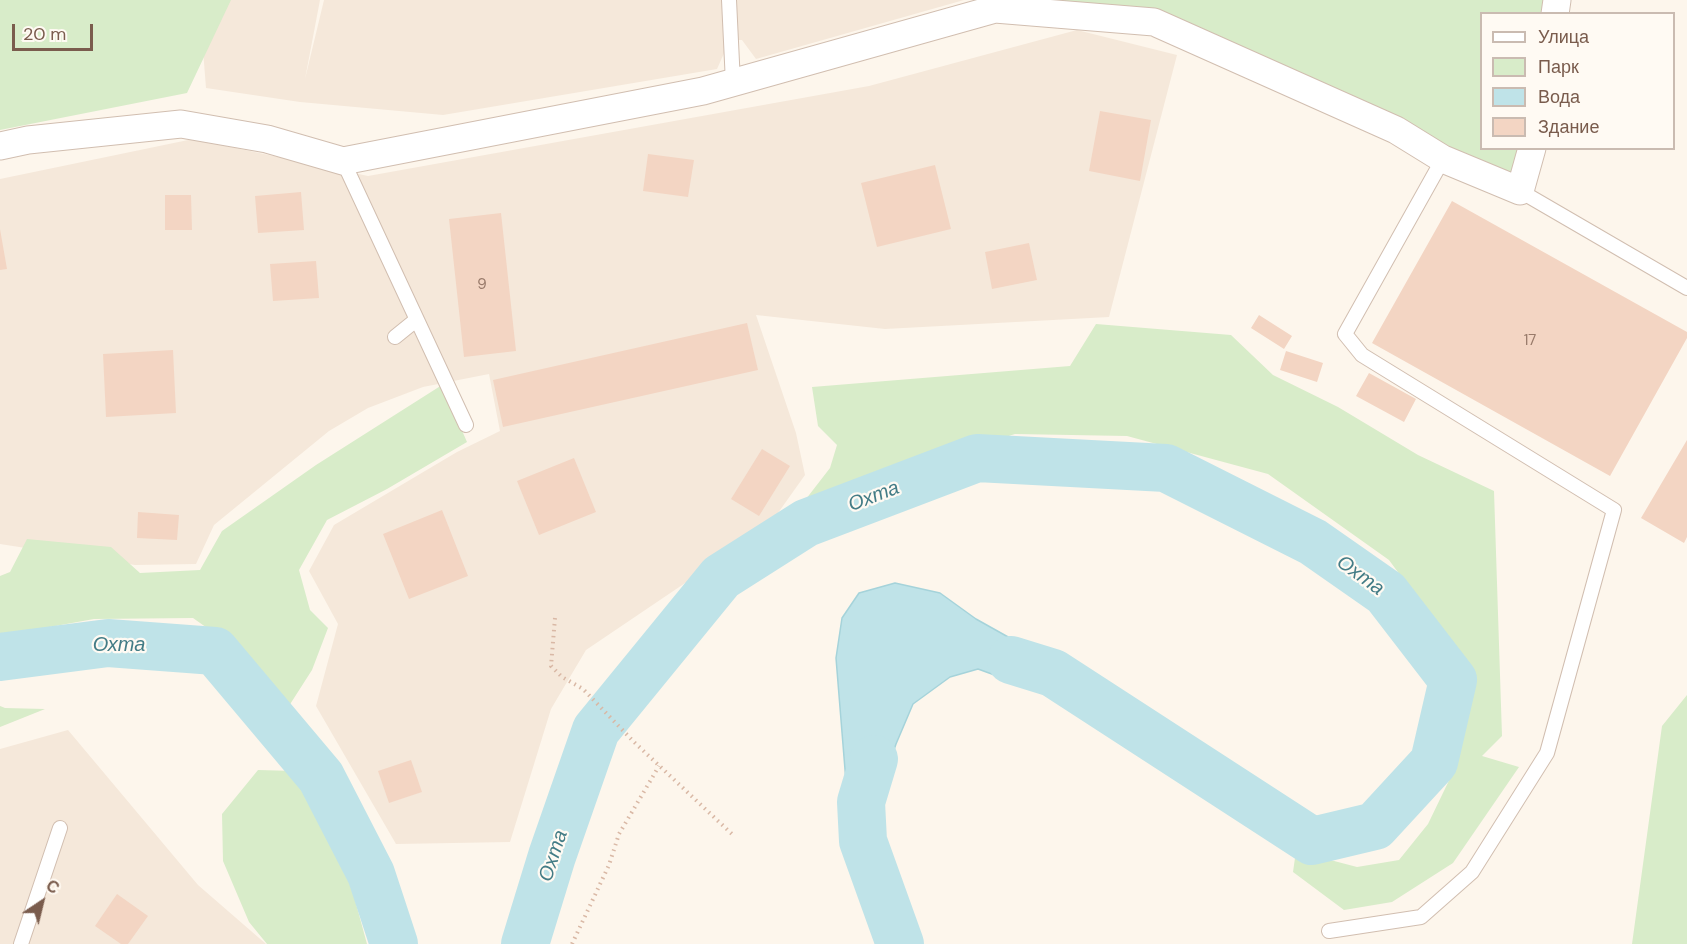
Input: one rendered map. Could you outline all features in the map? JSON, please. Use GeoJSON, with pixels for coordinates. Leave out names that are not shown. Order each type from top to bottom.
{"type":"FeatureCollection","features":[{"type":"Feature","properties":{"kind":"street"},"geometry":{"type":"LineString","coordinates":[[0,146],[181,124],[267,139],[343,161],[703,91],[995,9],[1154,22],[1396,130],[1443,159],[1520,190],[1531,150]]}},
{"type":"Feature","properties":{"kind":"lane"},"geometry":{"type":"LineString","coordinates":[[729,0],[733,83]]}},
{"type":"Feature","properties":{"kind":"lane"},"geometry":{"type":"LineString","coordinates":[[1329,931],[1421,917],[1472,872],[1547,753],[1614,510],[1362,356],[1345,334],[1443,159]]}},
{"type":"Feature","properties":{"kind":"lane"},"geometry":{"type":"LineString","coordinates":[[343,161],[466,424]]}},
{"type":"Feature","properties":{"kind":"lane"},"geometry":{"type":"LineString","coordinates":[[1520,190],[1687,288]]}},
{"type":"Feature","properties":{"kind":"lane"},"geometry":{"type":"LineString","coordinates":[[395,337],[416,320]]}},
{"type":"Feature","properties":{"kind":"lane"},"geometry":{"type":"LineString","coordinates":[[21,944],[60,828]]}},
{"type":"Feature","properties":{"kind":"path"},"geometry":{"type":"LineString","coordinates":[[555,618],[551,666],[562,677],[583,689],[634,742],[733,835]]}},
{"type":"Feature","properties":{"kind":"path"},"geometry":{"type":"LineString","coordinates":[[572,944],[609,865],[619,834],[659,766]]}},
{"type":"Feature","properties":{"kind":"shaded area"},"geometry":{"type":"Polygon","coordinates":[[[199,0],[320,0],[305,79],[324,0],[964,0],[756,59],[742,40],[730,40],[717,69],[443,115],[300,102],[206,88],[199,0]]]}},
{"type":"Feature","properties":{"kind":"shaded area"},"geometry":{"type":"Polygon","coordinates":[[[1077,30],[1177,55],[1109,317],[885,329],[756,315],[796,433],[805,475],[768,527],[586,650],[551,709],[510,842],[396,844],[316,706],[338,624],[309,571],[334,525],[457,452],[500,431],[489,374],[423,387],[368,408],[329,431],[214,525],[196,564],[135,565],[0,544],[0,179],[193,139],[368,176],[869,86],[1077,30]]]}},
{"type":"Feature","properties":{"kind":"shaded area"},"geometry":{"type":"Polygon","coordinates":[[[68,730],[198,885],[266,944],[0,944],[0,749],[68,730]]]}},
{"type":"Feature","properties":{"kind":"green space"},"geometry":{"type":"Polygon","coordinates":[[[0,0],[231,0],[187,93],[0,130],[0,0]]]}},
{"type":"Feature","properties":{"kind":"green space"},"geometry":{"type":"Polygon","coordinates":[[[1048,0],[1557,0],[1555,12],[1480,12],[1480,150],[1532,150],[1520,191],[1397,117],[1048,0]]]}},
{"type":"Feature","properties":{"kind":"green space"},"geometry":{"type":"Polygon","coordinates":[[[1096,324],[1231,335],[1273,375],[1338,407],[1418,455],[1494,491],[1502,736],[1482,756],[1519,767],[1453,863],[1392,902],[1344,910],[1293,872],[1296,851],[1357,867],[1399,860],[1428,824],[1456,766],[1448,737],[1463,661],[1389,560],[1268,474],[1127,436],[1015,434],[806,499],[830,468],[837,445],[818,426],[812,387],[1070,366],[1096,324]]]}},
{"type":"Feature","properties":{"kind":"green space"},"geometry":{"type":"Polygon","coordinates":[[[442,385],[467,442],[387,489],[327,520],[299,570],[310,610],[328,628],[312,670],[287,709],[251,659],[193,618],[94,619],[0,636],[0,576],[10,572],[27,539],[111,547],[140,573],[200,570],[222,531],[316,465],[442,385]]]}},
{"type":"Feature","properties":{"kind":"green space"},"geometry":{"type":"Polygon","coordinates":[[[1687,695],[1687,944],[1632,944],[1662,726],[1687,695]]]}},
{"type":"Feature","properties":{"kind":"green space"},"geometry":{"type":"Polygon","coordinates":[[[0,706],[5,708],[45,709],[0,727],[0,706]]]}},
{"type":"Feature","properties":{"kind":"green space"},"geometry":{"type":"Polygon","coordinates":[[[258,770],[295,771],[340,845],[367,944],[267,944],[249,922],[223,861],[222,814],[258,770]]]}},
{"type":"Feature","properties":{"kind":"water"},"geometry":{"type":"Polygon","coordinates":[[[895,583],[940,593],[976,619],[1076,675],[1066,701],[978,669],[950,677],[913,704],[896,744],[868,826],[849,819],[836,658],[842,618],[859,593],[895,583]]]}},
{"type":"Feature","properties":{"kind":"building"},"geometry":{"type":"Polygon","coordinates":[[[1100,111],[1151,120],[1140,181],[1089,171],[1100,111]]]}},
{"type":"Feature","properties":{"kind":"building"},"geometry":{"type":"Polygon","coordinates":[[[648,154],[694,160],[688,197],[643,191],[648,154]]]}},
{"type":"Feature","properties":{"kind":"building"},"geometry":{"type":"Polygon","coordinates":[[[935,165],[951,229],[877,247],[861,183],[935,165]]]}},
{"type":"Feature","properties":{"kind":"building"},"geometry":{"type":"Polygon","coordinates":[[[301,192],[304,230],[258,233],[255,196],[301,192]]]}},
{"type":"Feature","properties":{"kind":"building"},"geometry":{"type":"Polygon","coordinates":[[[165,195],[191,195],[192,230],[165,230],[165,195]]]}},
{"type":"Feature","properties":{"kind":"building"},"geometry":{"type":"Polygon","coordinates":[[[1452,201],[1687,332],[1687,338],[1610,476],[1372,343],[1452,201]]]}},
{"type":"Feature","properties":{"kind":"building"},"geometry":{"type":"Polygon","coordinates":[[[501,213],[516,351],[464,357],[449,219],[501,213]]]}},
{"type":"Feature","properties":{"kind":"building"},"geometry":{"type":"Polygon","coordinates":[[[0,229],[7,269],[0,270],[0,229]]]}},
{"type":"Feature","properties":{"kind":"building"},"geometry":{"type":"Polygon","coordinates":[[[1029,243],[1037,280],[992,289],[985,252],[1029,243]]]}},
{"type":"Feature","properties":{"kind":"building"},"geometry":{"type":"Polygon","coordinates":[[[316,261],[319,298],[273,301],[270,264],[316,261]]]}},
{"type":"Feature","properties":{"kind":"building"},"geometry":{"type":"Polygon","coordinates":[[[1259,315],[1292,336],[1284,349],[1251,328],[1259,315]]]}},
{"type":"Feature","properties":{"kind":"building"},"geometry":{"type":"Polygon","coordinates":[[[747,323],[758,370],[503,427],[493,380],[747,323]]]}},
{"type":"Feature","properties":{"kind":"building"},"geometry":{"type":"Polygon","coordinates":[[[173,350],[176,413],[106,417],[103,354],[173,350]]]}},
{"type":"Feature","properties":{"kind":"building"},"geometry":{"type":"Polygon","coordinates":[[[1286,351],[1323,363],[1317,382],[1280,370],[1286,351]]]}},
{"type":"Feature","properties":{"kind":"building"},"geometry":{"type":"Polygon","coordinates":[[[1369,373],[1416,399],[1404,422],[1356,396],[1369,373]]]}},
{"type":"Feature","properties":{"kind":"building"},"geometry":{"type":"Polygon","coordinates":[[[1687,440],[1687,537],[1684,543],[1641,518],[1687,440]]]}},
{"type":"Feature","properties":{"kind":"building"},"geometry":{"type":"Polygon","coordinates":[[[762,449],[790,466],[759,516],[731,499],[762,449]]]}},
{"type":"Feature","properties":{"kind":"building"},"geometry":{"type":"Polygon","coordinates":[[[574,458],[596,512],[539,535],[517,481],[574,458]]]}},
{"type":"Feature","properties":{"kind":"building"},"geometry":{"type":"Polygon","coordinates":[[[442,510],[468,576],[409,599],[383,534],[442,510]]]}},
{"type":"Feature","properties":{"kind":"building"},"geometry":{"type":"Polygon","coordinates":[[[138,512],[179,515],[177,540],[137,538],[138,512]]]}},
{"type":"Feature","properties":{"kind":"building"},"geometry":{"type":"Polygon","coordinates":[[[411,760],[422,792],[389,803],[378,771],[411,760]]]}},
{"type":"Feature","properties":{"kind":"building"},"geometry":{"type":"Polygon","coordinates":[[[117,894],[148,916],[128,944],[121,944],[95,926],[117,894]]]}},
{"type":"Feature","properties":{"kind":"waterway","name":"Охта"},"geometry":{"type":"LineString","coordinates":[[525,944],[552,856],[596,730],[721,577],[806,523],[977,458],[1166,468],[1313,542],[1386,593],[1453,680],[1434,762],[1375,826],[1312,841],[1053,673],[1011,660]]}},
{"type":"Feature","properties":{"kind":"waterway","name":"Охта"},"geometry":{"type":"LineString","coordinates":[[0,657],[108,643],[215,651],[321,777],[371,874],[394,944]]}},
{"type":"Feature","properties":{"kind":"waterway","name":"Охта"},"geometry":{"type":"LineString","coordinates":[[874,759],[861,802],[863,841],[900,944]]}}]}
